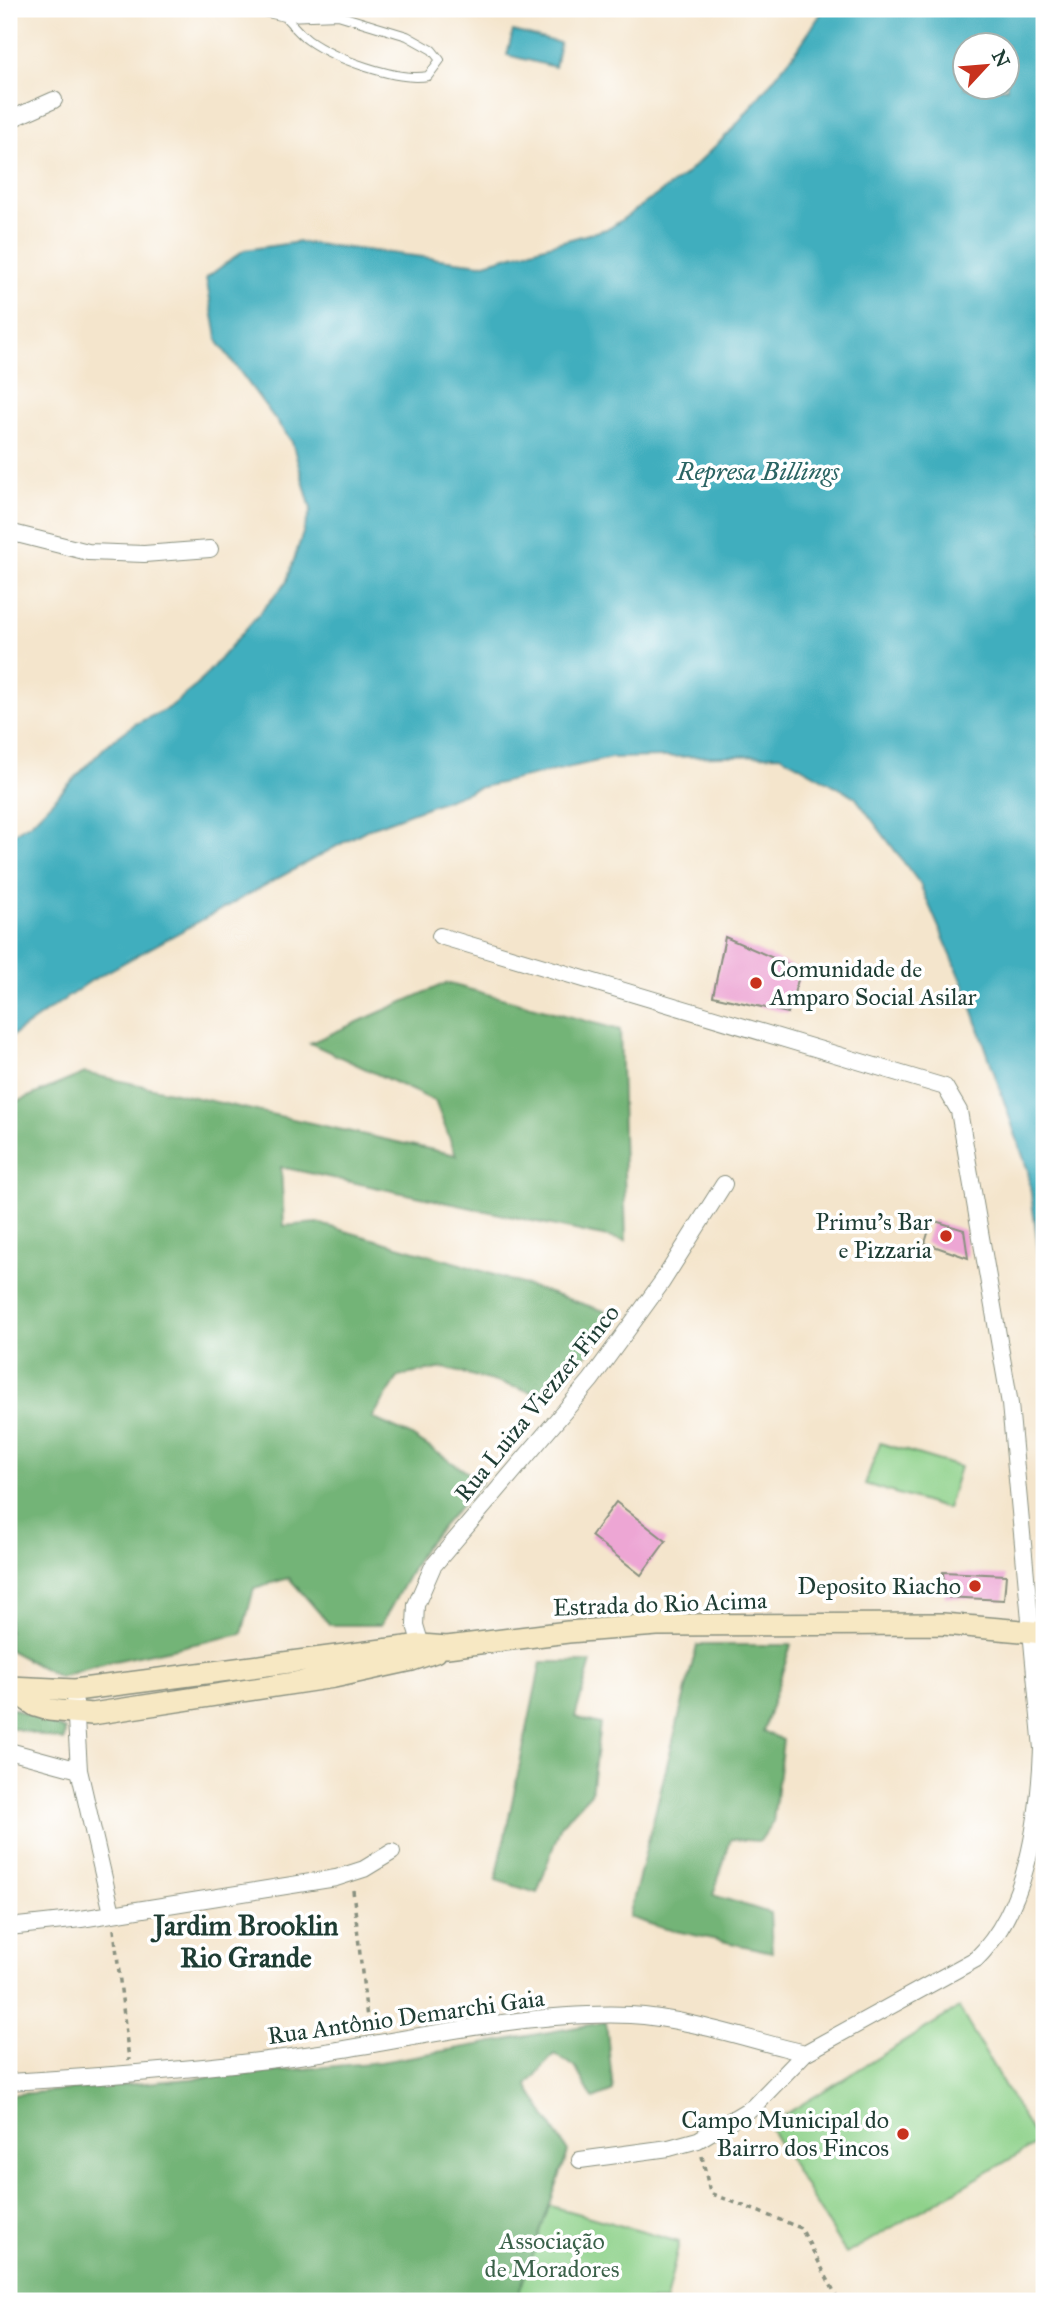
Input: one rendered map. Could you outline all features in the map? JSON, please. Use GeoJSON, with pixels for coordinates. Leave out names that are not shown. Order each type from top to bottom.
{"type":"FeatureCollection","features":[{"type":"Feature","properties":{"kind":"main road","name":"Estrada do Rio Acima"},"geometry":{"type":"LineString","coordinates":[[9,1687],[75,1690],[568,1632],[657,1625],[943,1625],[1038,1632]]}},
{"type":"Feature","properties":{"kind":"main road","name":"Estrada do Rio Acima"},"geometry":{"type":"LineString","coordinates":[[9,1687],[36,1706],[76,1715],[280,1686],[423,1651]]}},
{"type":"Feature","properties":{"kind":"street"},"geometry":{"type":"LineString","coordinates":[[9,120],[54,100]]}},
{"type":"Feature","properties":{"kind":"street"},"geometry":{"type":"LineString","coordinates":[[9,532],[88,552],[144,554],[209,549]]}},
{"type":"Feature","properties":{"kind":"street"},"geometry":{"type":"LineString","coordinates":[[440,936],[678,1009],[937,1083],[951,1092],[960,1111],[1010,1404],[1024,1587],[1038,1632],[1042,1749],[1040,1796],[1031,1842],[1005,1922],[991,1944],[962,1969],[881,2009],[806,2053],[753,2107],[698,2140],[669,2148],[580,2160]]}},
{"type":"Feature","properties":{"kind":"street","name":"Rua Luiza Viezzer Finco"},"geometry":{"type":"LineString","coordinates":[[423,1651],[415,1625],[416,1605],[433,1566],[591,1380],[662,1282],[723,1184]]}},
{"type":"Feature","properties":{"kind":"street"},"geometry":{"type":"LineString","coordinates":[[75,1690],[79,1770],[112,1913]]}},
{"type":"Feature","properties":{"kind":"street"},"geometry":{"type":"LineString","coordinates":[[9,1751],[79,1770]]}},
{"type":"Feature","properties":{"kind":"street"},"geometry":{"type":"LineString","coordinates":[[9,1927],[351,1874],[391,1853]]}},
{"type":"Feature","properties":{"kind":"street","name":"Rua Antônio Demarchi Gaia"},"geometry":{"type":"LineString","coordinates":[[9,2082],[130,2075],[264,2061],[494,2026],[598,2015],[632,2015],[670,2021],[806,2053]]}},
{"type":"Feature","properties":{"kind":"lane"},"geometry":{"type":"LineString","coordinates":[[250,9],[285,17],[338,15],[407,36],[432,50],[440,60],[428,76],[416,79],[355,62],[309,40],[285,17]]}},
{"type":"Feature","properties":{"kind":"path"},"geometry":{"type":"LineString","coordinates":[[351,1874],[368,2030]]}},
{"type":"Feature","properties":{"kind":"path"},"geometry":{"type":"LineString","coordinates":[[112,1913],[130,2075]]}},
{"type":"Feature","properties":{"kind":"path"},"geometry":{"type":"LineString","coordinates":[[698,2140],[710,2193],[801,2228],[839,2301]]}},
{"type":"Feature","properties":{"kind":"green space"},"geometry":{"type":"Polygon","coordinates":[[[446,983],[620,1030],[626,1241],[281,1167],[284,1226],[317,1223],[457,1263],[620,1316],[551,1397],[444,1368],[399,1376],[372,1418],[410,1435],[482,1482],[424,1547],[381,1625],[330,1625],[289,1578],[254,1588],[242,1634],[110,1662],[59,1677],[9,1650],[9,1105],[85,1073],[456,1155],[435,1101],[310,1043],[446,983]]]}},
{"type":"Feature","properties":{"kind":"green space"},"geometry":{"type":"Polygon","coordinates":[[[880,1443],[960,1467],[947,1509],[865,1484],[880,1443]]]}},
{"type":"Feature","properties":{"kind":"green space"},"geometry":{"type":"Polygon","coordinates":[[[697,1645],[791,1645],[763,1731],[783,1740],[773,1822],[760,1841],[731,1839],[713,1895],[770,1913],[772,1952],[662,1928],[629,1917],[697,1645]]]}},
{"type":"Feature","properties":{"kind":"green space"},"geometry":{"type":"Polygon","coordinates":[[[541,1662],[591,1662],[575,1717],[600,1724],[591,1793],[561,1825],[537,1893],[496,1880],[541,1662]]]}},
{"type":"Feature","properties":{"kind":"green space"},"geometry":{"type":"Polygon","coordinates":[[[9,1707],[65,1730],[64,1741],[9,1727],[9,1707]]]}},
{"type":"Feature","properties":{"kind":"green space","name":"Campo Municipal do Bairro dos Fincos"},"geometry":{"type":"Polygon","coordinates":[[[959,2008],[1038,2143],[846,2254],[768,2125],[959,2008]]]}},
{"type":"Feature","properties":{"kind":"green space"},"geometry":{"type":"Polygon","coordinates":[[[606,2022],[613,2091],[593,2099],[575,2067],[554,2054],[527,2085],[568,2152],[516,2301],[419,2301],[405,2292],[398,2301],[9,2301],[9,2095],[381,2062],[606,2022]]]}},
{"type":"Feature","properties":{"kind":"green space","name":"Associação de Moradores"},"geometry":{"type":"Polygon","coordinates":[[[551,2206],[679,2242],[666,2301],[272,2301],[273,2298],[551,2206]]]}},
{"type":"Feature","properties":{"kind":"water","name":"Represa Billings"},"geometry":{"type":"Polygon","coordinates":[[[824,9],[1044,9],[1044,1291],[1028,1171],[964,985],[920,884],[855,797],[780,755],[611,758],[478,788],[368,829],[92,980],[9,1038],[9,836],[32,822],[107,745],[135,724],[169,708],[197,685],[286,583],[311,509],[292,442],[218,342],[206,278],[244,250],[299,242],[481,264],[610,228],[685,175],[732,130],[797,50],[824,9]]]}},
{"type":"Feature","properties":{"kind":"water"},"geometry":{"type":"Polygon","coordinates":[[[513,31],[560,43],[555,67],[507,55],[513,31]]]}},
{"type":"Feature","properties":{"kind":"building","name":"Comunidade de Amparo Social Asilar"},"geometry":{"type":"Polygon","coordinates":[[[725,937],[801,970],[788,1013],[713,996],[725,937]]]}},
{"type":"Feature","properties":{"kind":"building","name":"Primu's Bar e Pizzaria"},"geometry":{"type":"Polygon","coordinates":[[[932,1220],[964,1230],[968,1258],[925,1243],[932,1220]]]}},
{"type":"Feature","properties":{"kind":"building"},"geometry":{"type":"Polygon","coordinates":[[[616,1502],[666,1541],[641,1575],[591,1536],[616,1502]]]}},
{"type":"Feature","properties":{"kind":"building","name":"Deposito Riacho"},"geometry":{"type":"Polygon","coordinates":[[[943,1572],[1006,1575],[1004,1600],[945,1597],[943,1572]]]}},
{"type":"Feature","properties":{"kind":"place","name":"Comunidade de Amparo Social Asilar"},"geometry":{"type":"Point","coordinates":[756,983]}},
{"type":"Feature","properties":{"kind":"place","name":"Primu's Bar e Pizzaria"},"geometry":{"type":"Point","coordinates":[946,1236]}},
{"type":"Feature","properties":{"kind":"place","name":"Deposito Riacho"},"geometry":{"type":"Point","coordinates":[975,1586]}},
{"type":"Feature","properties":{"kind":"place","name":"Campo Municipal do Bairro dos Fincos"},"geometry":{"type":"Point","coordinates":[903,2134]}},
{"type":"Feature","properties":{"kind":"district","name":"Jardim Brooklin Rio Grande"},"geometry":{"type":"Point","coordinates":[246,1941]}}]}
